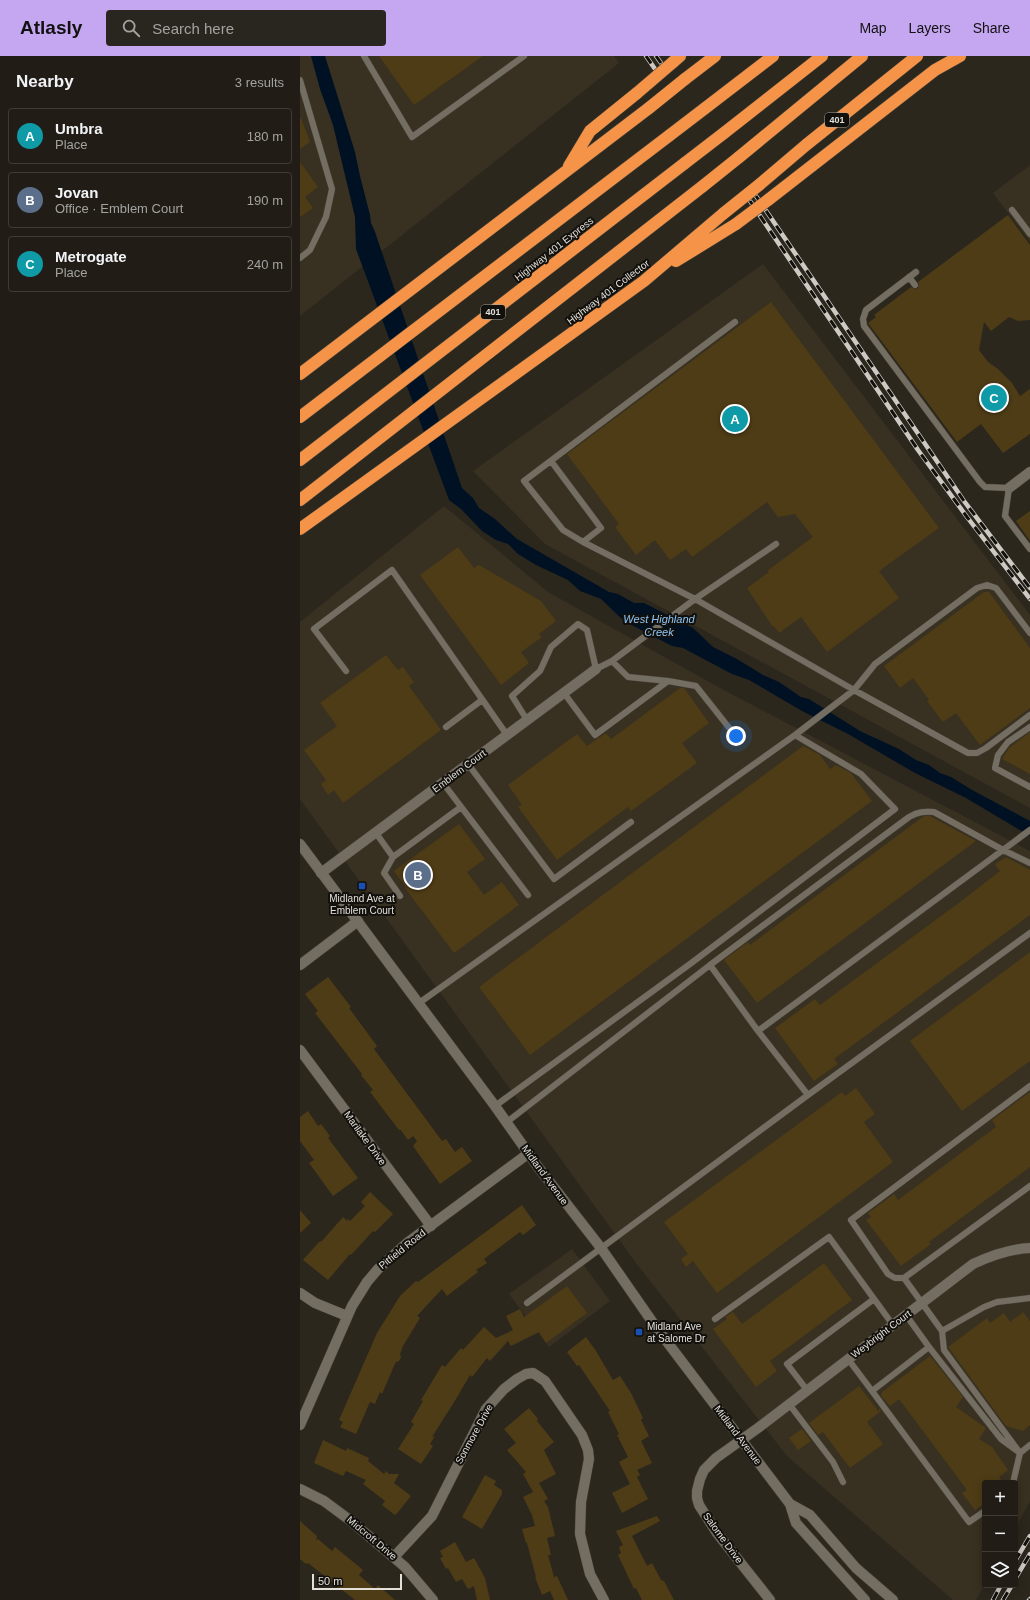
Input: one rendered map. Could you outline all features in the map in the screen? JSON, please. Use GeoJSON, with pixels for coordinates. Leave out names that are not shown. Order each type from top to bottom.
{"type":"FeatureCollection","features":[{"type":"Feature","properties":{"kind":"highway"},"geometry":{"type":"LineString","coordinates":[[300,374],[715,56]]}},
{"type":"Feature","properties":{"kind":"highway","name":"Highway 401 Express"},"geometry":{"type":"LineString","coordinates":[[300,417],[773,56]]}},
{"type":"Feature","properties":{"kind":"highway","name":"Highway 401 Express"},"geometry":{"type":"LineString","coordinates":[[300,460],[822,56]]}},
{"type":"Feature","properties":{"kind":"highway"},"geometry":{"type":"LineString","coordinates":[[300,500],[703,186],[862,56]]}},
{"type":"Feature","properties":{"kind":"highway","name":"Highway 401 Collector"},"geometry":{"type":"LineString","coordinates":[[300,529],[644,281],[806,145],[917,56]]}},
{"type":"Feature","properties":{"kind":"highway"},"geometry":{"type":"LineString","coordinates":[[644,281],[736,224],[935,70],[960,56]]}},
{"type":"Feature","properties":{"kind":"highway"},"geometry":{"type":"LineString","coordinates":[[565,172],[590,131],[676,59]]}},
{"type":"Feature","properties":{"kind":"street"},"geometry":{"type":"LineString","coordinates":[[1008,488],[1030,472]]}},
{"type":"Feature","properties":{"kind":"street","name":"Emblem Court"},"geometry":{"type":"LineString","coordinates":[[321,873],[596,669]]}},
{"type":"Feature","properties":{"kind":"street","name":"Midland Avenue"},"geometry":{"type":"LineString","coordinates":[[300,844],[507,1122],[538,1167],[601,1248],[658,1330],[790,1504],[796,1523],[865,1600]]}},
{"type":"Feature","properties":{"kind":"street"},"geometry":{"type":"LineString","coordinates":[[300,965],[358,921]]}},
{"type":"Feature","properties":{"kind":"street","name":"Marilake Drive"},"geometry":{"type":"LineString","coordinates":[[300,1050],[431,1226]]}},
{"type":"Feature","properties":{"kind":"street","name":"Pitfield Road"},"geometry":{"type":"LineString","coordinates":[[300,1425],[347,1316],[367,1282],[390,1257],[528,1153]]}},
{"type":"Feature","properties":{"kind":"street","name":"Weybright Court"},"geometry":{"type":"LineString","coordinates":[[742,1440],[973,1264],[994,1254],[1015,1249],[1030,1248]]}},
{"type":"Feature","properties":{"kind":"street"},"geometry":{"type":"LineString","coordinates":[[300,1293],[315,1303],[347,1316]]}},
{"type":"Feature","properties":{"kind":"street","name":"Sonmore Drive"},"geometry":{"type":"LineString","coordinates":[[394,1557],[432,1516],[486,1408],[504,1389],[517,1379],[526,1374],[533,1373],[545,1381],[582,1434],[588,1450],[589,1459],[581,1502],[580,1534],[590,1574],[604,1600]]}},
{"type":"Feature","properties":{"kind":"street","name":"Salome Drive"},"geometry":{"type":"LineString","coordinates":[[742,1440],[708,1464],[700,1479],[697,1498],[709,1523],[770,1600]]}},
{"type":"Feature","properties":{"kind":"street","name":"Midcroft Drive"},"geometry":{"type":"LineString","coordinates":[[300,1489],[324,1501],[338,1511],[394,1557],[405,1567],[433,1600]]}},
{"type":"Feature","properties":{"kind":"street","name":"Midland Avenue"},"geometry":{"type":"LineString","coordinates":[[790,1504],[810,1515],[856,1568],[893,1600]]}},
{"type":"Feature","properties":{"kind":"lane"},"geometry":{"type":"LineString","coordinates":[[364,56],[412,137],[524,56]]}},
{"type":"Feature","properties":{"kind":"lane"},"geometry":{"type":"LineString","coordinates":[[300,80],[332,190],[326,217],[310,250],[300,258]]}},
{"type":"Feature","properties":{"kind":"lane"},"geometry":{"type":"LineString","coordinates":[[1012,210],[1030,234]]}},
{"type":"Feature","properties":{"kind":"lane"},"geometry":{"type":"LineString","coordinates":[[916,272],[866,310],[863,319],[864,326],[980,482],[985,486],[1008,488],[1005,516],[1030,549]]}},
{"type":"Feature","properties":{"kind":"lane"},"geometry":{"type":"LineString","coordinates":[[909,277],[915,284]]}},
{"type":"Feature","properties":{"kind":"lane"},"geometry":{"type":"LineString","coordinates":[[735,322],[524,481],[563,530],[583,542],[695,599],[968,753],[977,753],[986,748],[1030,716]]}},
{"type":"Feature","properties":{"kind":"lane"},"geometry":{"type":"LineString","coordinates":[[551,461],[601,528],[583,542]]}},
{"type":"Feature","properties":{"kind":"lane"},"geometry":{"type":"LineString","coordinates":[[528,720],[512,696],[540,672],[551,648],[578,624],[587,630],[596,669],[612,661],[695,599],[776,544]]}},
{"type":"Feature","properties":{"kind":"lane"},"geometry":{"type":"LineString","coordinates":[[346,671],[314,629],[392,570],[507,735]]}},
{"type":"Feature","properties":{"kind":"lane"},"geometry":{"type":"LineString","coordinates":[[419,1003],[795,735],[854,690],[875,664],[977,588],[987,585],[996,588],[1030,633]]}},
{"type":"Feature","properties":{"kind":"lane"},"geometry":{"type":"LineString","coordinates":[[612,661],[628,677],[668,681],[696,686],[734,734]]}},
{"type":"Feature","properties":{"kind":"lane"},"geometry":{"type":"LineString","coordinates":[[564,693],[595,735],[668,681]]}},
{"type":"Feature","properties":{"kind":"lane"},"geometry":{"type":"LineString","coordinates":[[446,727],[482,700]]}},
{"type":"Feature","properties":{"kind":"lane"},"geometry":{"type":"LineString","coordinates":[[1030,727],[1008,742],[998,754],[995,768],[1030,787]]}},
{"type":"Feature","properties":{"kind":"lane"},"geometry":{"type":"LineString","coordinates":[[495,1106],[690,964],[895,809],[861,774],[795,735]]}},
{"type":"Feature","properties":{"kind":"lane"},"geometry":{"type":"LineString","coordinates":[[468,764],[554,879],[631,822]]}},
{"type":"Feature","properties":{"kind":"lane"},"geometry":{"type":"LineString","coordinates":[[443,783],[528,895]]}},
{"type":"Feature","properties":{"kind":"lane"},"geometry":{"type":"LineString","coordinates":[[400,896],[384,873],[393,857],[461,807]]}},
{"type":"Feature","properties":{"kind":"lane"},"geometry":{"type":"LineString","coordinates":[[507,1122],[710,965],[840,868],[910,817],[918,813],[926,811],[934,812],[1030,863]]}},
{"type":"Feature","properties":{"kind":"lane"},"geometry":{"type":"LineString","coordinates":[[758,1031],[1030,830]]}},
{"type":"Feature","properties":{"kind":"lane"},"geometry":{"type":"LineString","coordinates":[[376,833],[393,857]]}},
{"type":"Feature","properties":{"kind":"lane"},"geometry":{"type":"LineString","coordinates":[[527,1303],[1030,933]]}},
{"type":"Feature","properties":{"kind":"lane"},"geometry":{"type":"LineString","coordinates":[[710,965],[758,1031],[808,1095]]}},
{"type":"Feature","properties":{"kind":"lane"},"geometry":{"type":"LineString","coordinates":[[1030,1086],[851,1220],[888,1274],[895,1278],[904,1278],[1030,1186]]}},
{"type":"Feature","properties":{"kind":"lane"},"geometry":{"type":"LineString","coordinates":[[715,1319],[829,1237],[893,1325]]}},
{"type":"Feature","properties":{"kind":"lane"},"geometry":{"type":"LineString","coordinates":[[904,1278],[942,1331],[944,1350],[1020,1453]]}},
{"type":"Feature","properties":{"kind":"lane"},"geometry":{"type":"LineString","coordinates":[[942,1331],[984,1307],[997,1302],[1030,1298]]}},
{"type":"Feature","properties":{"kind":"lane"},"geometry":{"type":"LineString","coordinates":[[807,1390],[787,1364],[874,1299]]}},
{"type":"Feature","properties":{"kind":"lane"},"geometry":{"type":"LineString","coordinates":[[906,1315],[1000,1439],[1020,1453]]}},
{"type":"Feature","properties":{"kind":"lane"},"geometry":{"type":"LineString","coordinates":[[872,1391],[930,1347]]}},
{"type":"Feature","properties":{"kind":"lane"},"geometry":{"type":"LineString","coordinates":[[848,1359],[969,1522],[982,1513]]}},
{"type":"Feature","properties":{"kind":"lane"},"geometry":{"type":"LineString","coordinates":[[789,1404],[833,1462],[843,1482]]}},
{"type":"Feature","properties":{"kind":"lane"},"geometry":{"type":"LineString","coordinates":[[1014,1480],[1020,1453],[1030,1445]]}},
{"type":"Feature","properties":{"kind":"shaded area"},"geometry":{"type":"Polygon","coordinates":[[[300,56],[614,56],[619,63],[300,316],[300,56]]]}},
{"type":"Feature","properties":{"kind":"shaded area"},"geometry":{"type":"Polygon","coordinates":[[[1030,165],[1030,242],[993,193],[1030,165]]]}},
{"type":"Feature","properties":{"kind":"shaded area"},"geometry":{"type":"Polygon","coordinates":[[[763,264],[1030,615],[1030,808],[545,544],[473,471],[763,264]]]}},
{"type":"Feature","properties":{"kind":"shaded area"},"geometry":{"type":"Polygon","coordinates":[[[444,506],[548,592],[720,688],[1030,851],[1030,1501],[1018,1523],[1018,1480],[982,1480],[983,1588],[976,1600],[953,1600],[787,1456],[636,1263],[300,799],[300,622],[444,506]]]}},
{"type":"Feature","properties":{"kind":"shaded area"},"geometry":{"type":"Polygon","coordinates":[[[572,1249],[610,1301],[549,1347],[509,1294],[572,1249]]]}},
{"type":"Feature","properties":{"kind":"water","name":"West Highland Creek"},"geometry":{"type":"Polygon","coordinates":[[[311,56],[325,56],[355,152],[371,223],[462,488],[473,498],[479,508],[495,519],[517,539],[609,592],[618,594],[634,603],[644,603],[693,628],[713,647],[737,659],[763,675],[779,682],[801,697],[809,699],[860,731],[899,749],[916,760],[929,765],[940,773],[951,777],[1030,821],[1030,836],[966,798],[915,773],[848,734],[802,711],[749,680],[732,674],[683,648],[672,646],[624,621],[601,599],[580,591],[568,580],[536,565],[518,554],[508,544],[496,540],[482,531],[461,509],[449,500],[356,249],[355,217],[333,125],[320,89],[311,56]]]}},
{"type":"Feature","properties":{"kind":"building"},"geometry":{"type":"Polygon","coordinates":[[[379,56],[483,56],[414,105],[379,56]]]}},
{"type":"Feature","properties":{"kind":"building"},"geometry":{"type":"Polygon","coordinates":[[[300,118],[310,142],[300,149],[300,118]]]}},
{"type":"Feature","properties":{"kind":"building"},"geometry":{"type":"Polygon","coordinates":[[[300,162],[318,187],[305,197],[313,208],[300,217],[300,162]]]}},
{"type":"Feature","properties":{"kind":"building"},"geometry":{"type":"Polygon","coordinates":[[[1008,215],[1030,245],[1030,320],[1018,321],[1009,317],[991,331],[984,322],[979,350],[988,362],[998,369],[1012,383],[1020,396],[1030,389],[1030,434],[1003,453],[981,424],[957,442],[868,323],[876,317],[874,315],[911,287],[915,289],[918,288],[918,282],[1008,215]]]}},
{"type":"Feature","properties":{"kind":"building"},"geometry":{"type":"Polygon","coordinates":[[[771,302],[939,528],[879,571],[899,598],[827,652],[801,617],[779,633],[774,626],[773,627],[747,588],[769,572],[767,571],[813,537],[795,514],[778,517],[767,502],[692,557],[686,549],[670,560],[655,540],[636,555],[615,527],[619,524],[567,454],[771,302]]]}},
{"type":"Feature","properties":{"kind":"building"},"geometry":{"type":"Polygon","coordinates":[[[1030,511],[1030,541],[1016,521],[1030,511]]]}},
{"type":"Feature","properties":{"kind":"building"},"geometry":{"type":"Polygon","coordinates":[[[458,547],[474,568],[479,565],[541,601],[556,621],[539,634],[542,637],[521,652],[529,663],[501,685],[420,575],[458,547]]]}},
{"type":"Feature","properties":{"kind":"building"},"geometry":{"type":"Polygon","coordinates":[[[984,592],[989,592],[1030,648],[1030,708],[980,745],[956,713],[943,722],[927,701],[929,700],[913,678],[900,688],[884,666],[984,592]]]}},
{"type":"Feature","properties":{"kind":"building"},"geometry":{"type":"Polygon","coordinates":[[[386,655],[398,670],[403,667],[414,682],[409,686],[441,730],[343,803],[334,790],[328,795],[321,784],[326,780],[304,750],[337,726],[320,703],[386,655]]]}},
{"type":"Feature","properties":{"kind":"building"},"geometry":{"type":"Polygon","coordinates":[[[680,688],[684,688],[709,723],[682,743],[697,763],[631,811],[628,807],[557,860],[518,807],[522,805],[508,785],[577,734],[587,746],[606,733],[611,739],[680,688]]]}},
{"type":"Feature","properties":{"kind":"building"},"geometry":{"type":"Polygon","coordinates":[[[1030,732],[1030,774],[1002,759],[1009,748],[1030,732]]]}},
{"type":"Feature","properties":{"kind":"building"},"geometry":{"type":"Polygon","coordinates":[[[803,746],[820,755],[830,769],[836,765],[851,773],[872,801],[530,1055],[479,987],[803,746]]]}},
{"type":"Feature","properties":{"kind":"building"},"geometry":{"type":"Polygon","coordinates":[[[924,816],[930,816],[976,841],[757,1003],[724,960],[748,942],[750,945],[924,816]]]}},
{"type":"Feature","properties":{"kind":"building"},"geometry":{"type":"Polygon","coordinates":[[[459,824],[485,859],[467,872],[484,895],[502,882],[519,905],[454,953],[394,871],[459,824]]]}},
{"type":"Feature","properties":{"kind":"building"},"geometry":{"type":"Polygon","coordinates":[[[1006,857],[1030,870],[1030,915],[834,1059],[838,1064],[814,1081],[775,1028],[815,999],[820,1005],[960,902],[1000,871],[995,864],[1006,857]]]}},
{"type":"Feature","properties":{"kind":"building"},"geometry":{"type":"Polygon","coordinates":[[[1030,952],[1030,1061],[962,1111],[910,1041],[1030,952]]]}},
{"type":"Feature","properties":{"kind":"building"},"geometry":{"type":"Polygon","coordinates":[[[328,977],[351,1007],[349,1008],[377,1046],[374,1049],[442,1141],[446,1139],[455,1152],[462,1147],[472,1161],[440,1184],[413,1146],[417,1141],[413,1136],[408,1140],[400,1129],[399,1130],[370,1092],[373,1090],[361,1075],[362,1074],[315,1013],[318,1011],[305,994],[328,977]]]}},
{"type":"Feature","properties":{"kind":"building"},"geometry":{"type":"Polygon","coordinates":[[[856,1088],[875,1114],[864,1122],[893,1162],[717,1293],[693,1261],[686,1267],[681,1259],[688,1254],[664,1222],[842,1092],[845,1096],[856,1088]]]}},
{"type":"Feature","properties":{"kind":"building"},"geometry":{"type":"Polygon","coordinates":[[[1030,1092],[1030,1167],[929,1242],[931,1244],[901,1266],[866,1220],[871,1217],[868,1213],[894,1194],[898,1200],[996,1127],[992,1120],[1030,1092]]]}},
{"type":"Feature","properties":{"kind":"building"},"geometry":{"type":"Polygon","coordinates":[[[308,1111],[318,1126],[321,1124],[330,1136],[328,1138],[358,1178],[333,1196],[309,1163],[314,1160],[300,1141],[300,1117],[308,1111]]]}},
{"type":"Feature","properties":{"kind":"building"},"geometry":{"type":"Polygon","coordinates":[[[370,1192],[393,1214],[375,1232],[373,1231],[351,1255],[350,1254],[328,1280],[303,1260],[343,1217],[347,1221],[348,1219],[350,1221],[365,1206],[361,1202],[370,1192]]]}},
{"type":"Feature","properties":{"kind":"building"},"geometry":{"type":"Polygon","coordinates":[[[522,1205],[536,1225],[523,1235],[520,1232],[484,1259],[487,1263],[476,1270],[478,1272],[447,1296],[442,1289],[417,1316],[420,1318],[403,1346],[400,1354],[401,1357],[399,1361],[396,1362],[382,1394],[380,1392],[375,1404],[370,1402],[356,1434],[340,1427],[343,1422],[339,1420],[377,1333],[400,1296],[416,1281],[418,1282],[522,1205]]]}},
{"type":"Feature","properties":{"kind":"building"},"geometry":{"type":"Polygon","coordinates":[[[300,1210],[311,1223],[300,1233],[300,1210]]]}},
{"type":"Feature","properties":{"kind":"building"},"geometry":{"type":"Polygon","coordinates":[[[824,1263],[852,1300],[770,1361],[777,1371],[756,1387],[713,1329],[727,1319],[725,1317],[733,1312],[742,1324],[824,1263]]]}},
{"type":"Feature","properties":{"kind":"building"},"geometry":{"type":"Polygon","coordinates":[[[567,1286],[587,1313],[546,1343],[539,1332],[511,1346],[508,1341],[490,1361],[487,1358],[472,1377],[470,1375],[432,1437],[435,1436],[430,1444],[433,1446],[421,1464],[398,1449],[414,1424],[411,1422],[423,1401],[421,1400],[442,1365],[445,1367],[461,1348],[463,1350],[484,1327],[496,1338],[513,1330],[506,1316],[520,1309],[524,1317],[567,1286]]]}},
{"type":"Feature","properties":{"kind":"building"},"geometry":{"type":"Polygon","coordinates":[[[1023,1312],[1030,1321],[1030,1425],[1023,1431],[1006,1426],[948,1347],[987,1318],[990,1323],[1004,1313],[1010,1322],[1023,1312]]]}},
{"type":"Feature","properties":{"kind":"building"},"geometry":{"type":"Polygon","coordinates":[[[586,1337],[613,1380],[620,1376],[631,1393],[643,1418],[641,1420],[649,1436],[641,1441],[652,1463],[637,1470],[640,1475],[637,1477],[648,1499],[622,1513],[612,1493],[630,1484],[619,1462],[628,1457],[608,1412],[610,1411],[579,1365],[577,1366],[567,1352],[586,1337]]]}},
{"type":"Feature","properties":{"kind":"building"},"geometry":{"type":"Polygon","coordinates":[[[930,1356],[963,1397],[956,1407],[986,1428],[979,1439],[992,1447],[1008,1470],[999,1477],[1001,1480],[982,1480],[982,1505],[975,1510],[962,1493],[967,1490],[899,1399],[890,1406],[881,1396],[882,1392],[930,1356]]]}},
{"type":"Feature","properties":{"kind":"building"},"geometry":{"type":"Polygon","coordinates":[[[859,1386],[879,1412],[879,1408],[881,1411],[867,1422],[883,1444],[850,1468],[823,1432],[818,1435],[809,1423],[859,1386]]]}},
{"type":"Feature","properties":{"kind":"building"},"geometry":{"type":"Polygon","coordinates":[[[529,1408],[538,1419],[537,1421],[554,1442],[544,1450],[556,1474],[539,1483],[548,1499],[544,1501],[548,1507],[555,1536],[547,1538],[551,1555],[548,1555],[554,1577],[557,1576],[568,1600],[554,1600],[550,1591],[542,1595],[535,1577],[522,1529],[535,1526],[532,1515],[523,1497],[533,1492],[523,1474],[526,1472],[507,1450],[516,1443],[504,1429],[529,1408]]]}},
{"type":"Feature","properties":{"kind":"building"},"geometry":{"type":"Polygon","coordinates":[[[802,1429],[811,1441],[798,1450],[789,1438],[802,1429]]]}},
{"type":"Feature","properties":{"kind":"building"},"geometry":{"type":"Polygon","coordinates":[[[323,1440],[346,1451],[347,1448],[369,1458],[368,1461],[384,1474],[386,1471],[389,1474],[399,1474],[394,1483],[411,1496],[395,1515],[382,1505],[385,1501],[363,1484],[366,1480],[346,1471],[343,1476],[314,1463],[323,1440]]]}},
{"type":"Feature","properties":{"kind":"building"},"geometry":{"type":"Polygon","coordinates":[[[485,1475],[496,1481],[494,1485],[502,1490],[502,1494],[482,1529],[462,1517],[485,1475]]]}},
{"type":"Feature","properties":{"kind":"building"},"geometry":{"type":"Polygon","coordinates":[[[657,1516],[660,1521],[632,1536],[647,1566],[652,1563],[674,1600],[642,1600],[636,1588],[634,1589],[618,1555],[621,1553],[619,1547],[623,1545],[616,1531],[657,1516]]]}},
{"type":"Feature","properties":{"kind":"building"},"geometry":{"type":"Polygon","coordinates":[[[300,1521],[317,1536],[316,1540],[318,1539],[332,1551],[335,1547],[363,1570],[359,1575],[375,1589],[378,1585],[395,1600],[355,1600],[308,1563],[306,1564],[300,1559],[300,1521]]]}},
{"type":"Feature","properties":{"kind":"building"},"geometry":{"type":"Polygon","coordinates":[[[455,1542],[466,1562],[474,1558],[485,1578],[490,1600],[477,1600],[474,1586],[468,1589],[462,1579],[456,1582],[448,1568],[446,1569],[440,1558],[443,1557],[440,1551],[455,1542]]]}},
{"type":"Feature","properties":{"kind":"railway"},"geometry":{"type":"LineString","coordinates":[[646,56],[655,69]]}},
{"type":"Feature","properties":{"kind":"railway"},"geometry":{"type":"LineString","coordinates":[[656,56],[661,63]]}},
{"type":"Feature","properties":{"kind":"railway"},"geometry":{"type":"LineString","coordinates":[[756,196],[964,501],[1030,588]]}},
{"type":"Feature","properties":{"kind":"railway"},"geometry":{"type":"LineString","coordinates":[[750,201],[918,450],[1030,599]]}},
{"type":"Feature","properties":{"kind":"railway"},"geometry":{"type":"LineString","coordinates":[[1018,1556],[1030,1536]]}},
{"type":"Feature","properties":{"kind":"railway"},"geometry":{"type":"LineString","coordinates":[[1018,1574],[1030,1554]]}},
{"type":"Feature","properties":{"kind":"railway"},"geometry":{"type":"LineString","coordinates":[[993,1600],[999,1588]]}},
{"type":"Feature","properties":{"kind":"railway"},"geometry":{"type":"LineString","coordinates":[[1003,1600],[1010,1588]]}},
{"type":"Feature","properties":{"kind":"place","name":"Metrogate"},"geometry":{"type":"Point","coordinates":[994,398]}},
{"type":"Feature","properties":{"kind":"place","name":"Umbra"},"geometry":{"type":"Point","coordinates":[735,419]}},
{"type":"Feature","properties":{"kind":"place","name":"Jovan"},"geometry":{"type":"Point","coordinates":[418,875]}},
{"type":"Feature","properties":{"kind":"place","name":"Midland Ave at Emblem Court"},"geometry":{"type":"Point","coordinates":[362,886]}},
{"type":"Feature","properties":{"kind":"place","name":"Midland Ave at Salome Dr"},"geometry":{"type":"Point","coordinates":[639,1332]}}]}
